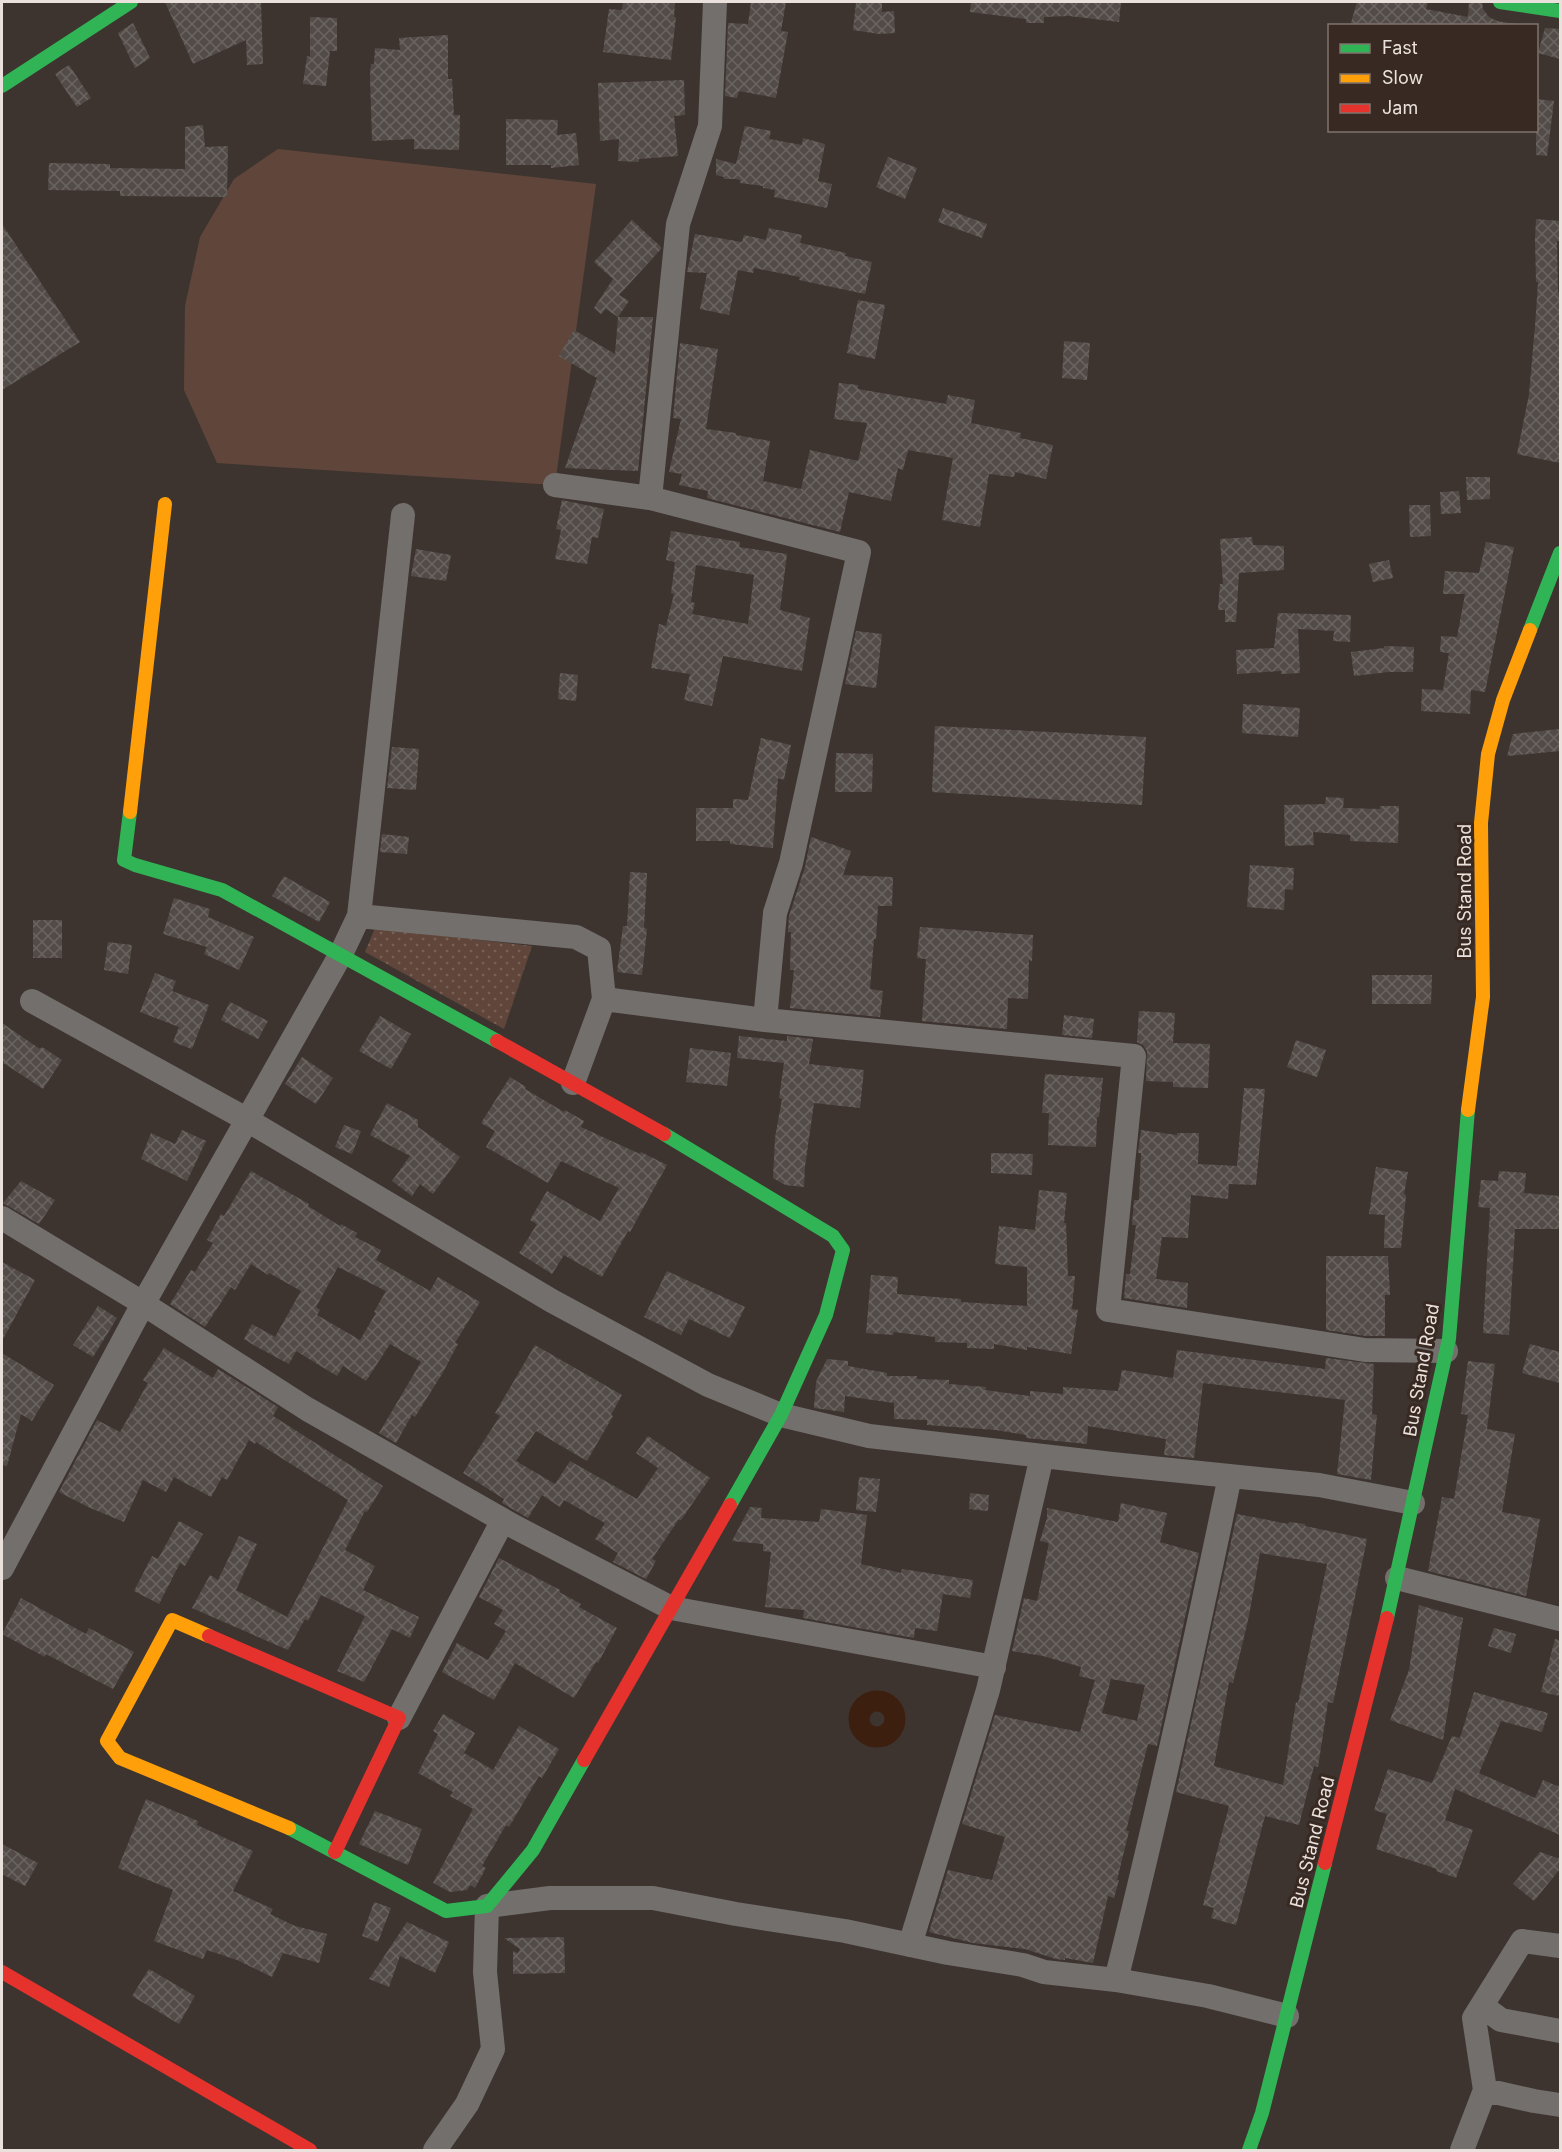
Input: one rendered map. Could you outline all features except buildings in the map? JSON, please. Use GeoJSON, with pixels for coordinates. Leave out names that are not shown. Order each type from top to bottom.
{"type":"FeatureCollection","features":[{"type":"Feature","properties":{"kind":"street"},"geometry":{"type":"LineString","coordinates":[[2,86],[131,2]]}},
{"type":"Feature","properties":{"kind":"street"},"geometry":{"type":"LineString","coordinates":[[650,498],[678,224],[710,126],[715,2]]}},
{"type":"Feature","properties":{"kind":"street"},"geometry":{"type":"LineString","coordinates":[[1500,2],[1560,12]]}},
{"type":"Feature","properties":{"kind":"street"},"geometry":{"type":"LineString","coordinates":[[555,485],[650,498],[859,552],[790,863],[775,913],[765,1020]]}},
{"type":"Feature","properties":{"kind":"street"},"geometry":{"type":"LineString","coordinates":[[165,504],[124,860],[222,890],[341,954],[646,1123],[833,1236],[843,1250],[826,1315],[782,1415],[533,1850],[487,1906],[484,1972],[493,2049],[467,2104],[435,2151]]}},
{"type":"Feature","properties":{"kind":"street"},"geometry":{"type":"LineString","coordinates":[[2,1568],[143,1304],[341,954],[359,916],[403,514]]}},
{"type":"Feature","properties":{"kind":"street","name":"Bus Stand Road"},"geometry":{"type":"LineString","coordinates":[[1249,2151],[1262,2114],[1397,1578],[1446,1351],[1467,1115],[1483,997],[1481,823],[1488,754],[1503,700],[1558,564]]}},
{"type":"Feature","properties":{"kind":"street"},"geometry":{"type":"LineString","coordinates":[[359,916],[576,937],[599,949],[604,999],[573,1083]]}},
{"type":"Feature","properties":{"kind":"street"},"geometry":{"type":"LineString","coordinates":[[604,999],[765,1020],[1134,1056],[1108,1310],[1365,1350],[1446,1351]]}},
{"type":"Feature","properties":{"kind":"street"},"geometry":{"type":"LineString","coordinates":[[32,1001],[247,1120],[552,1301],[708,1385],[782,1415],[869,1436],[1319,1485],[1413,1503]]}},
{"type":"Feature","properties":{"kind":"street"},"geometry":{"type":"LineString","coordinates":[[2,1218],[308,1409],[503,1520],[671,1608],[994,1666]]}},
{"type":"Feature","properties":{"kind":"street"},"geometry":{"type":"LineString","coordinates":[[910,1945],[988,1690],[1042,1456]]}},
{"type":"Feature","properties":{"kind":"street"},"geometry":{"type":"LineString","coordinates":[[1116,1980],[1184,1692],[1230,1476]]}},
{"type":"Feature","properties":{"kind":"street"},"geometry":{"type":"LineString","coordinates":[[335,1852],[399,1718],[503,1520]]}},
{"type":"Feature","properties":{"kind":"street"},"geometry":{"type":"LineString","coordinates":[[1397,1578],[1560,1619]]}},
{"type":"Feature","properties":{"kind":"street"},"geometry":{"type":"LineString","coordinates":[[399,1718],[172,1620],[107,1741],[120,1758],[279,1823],[446,1911],[550,1898],[653,1898],[845,1931],[948,1953],[1023,1965],[1044,1972],[1116,1980],[1208,1996],[1287,2016]]}},
{"type":"Feature","properties":{"kind":"street"},"geometry":{"type":"LineString","coordinates":[[1462,2151],[1485,2090],[1474,2018],[1522,1941],[1560,1946]]}},
{"type":"Feature","properties":{"kind":"street"},"geometry":{"type":"LineString","coordinates":[[2,1972],[310,2151]]}},
{"type":"Feature","properties":{"kind":"street"},"geometry":{"type":"LineString","coordinates":[[1482,2006],[1502,2020],[1560,2031]]}},
{"type":"Feature","properties":{"kind":"street"},"geometry":{"type":"LineString","coordinates":[[1485,2090],[1560,2105]]}},
{"type":"Feature","properties":{"kind":"shaded area"},"geometry":{"type":"Polygon","coordinates":[[[278,149],[596,184],[555,485],[217,463],[184,390],[185,306],[200,237],[234,179],[278,149]]]}},
{"type":"Feature","properties":{"kind":"shaded area"},"geometry":{"type":"Polygon","coordinates":[[[375,928],[532,946],[504,1029],[365,952],[375,928]]]}},
{"type":"Feature","properties":{"kind":"waterway"},"geometry":{"type":"LineString","coordinates":[[877,1701],[890,1706],[895,1719],[890,1732],[877,1737],[864,1732],[859,1719],[864,1706],[877,1701]]}},
{"type":"Feature","properties":{"kind":"traffic: fast"},"geometry":{"type":"LineString","coordinates":[[2,86],[131,2]]}},
{"type":"Feature","properties":{"kind":"traffic: fast"},"geometry":{"type":"LineString","coordinates":[[1500,2],[1560,11]]}},
{"type":"Feature","properties":{"kind":"traffic: fast"},"geometry":{"type":"LineString","coordinates":[[1530,630],[1560,553]]}},
{"type":"Feature","properties":{"kind":"traffic: fast"},"geometry":{"type":"LineString","coordinates":[[130,812],[124,860],[222,890],[497,1041]]}},
{"type":"Feature","properties":{"kind":"traffic: fast"},"geometry":{"type":"LineString","coordinates":[[1387,1618],[1449,1339],[1468,1110]]}},
{"type":"Feature","properties":{"kind":"traffic: fast"},"geometry":{"type":"LineString","coordinates":[[664,1134],[833,1236],[843,1250],[826,1315],[781,1415],[730,1505]]}},
{"type":"Feature","properties":{"kind":"traffic: fast"},"geometry":{"type":"LineString","coordinates":[[289,1828],[446,1911],[487,1906],[533,1850],[584,1760]]}},
{"type":"Feature","properties":{"kind":"traffic: fast"},"geometry":{"type":"LineString","coordinates":[[1249,2150],[1262,2113],[1325,1863]]}},
{"type":"Feature","properties":{"kind":"traffic: slow"},"geometry":{"type":"LineString","coordinates":[[130,812],[165,504]]}},
{"type":"Feature","properties":{"kind":"traffic: slow"},"geometry":{"type":"LineString","coordinates":[[1468,1110],[1483,997],[1481,823],[1488,754],[1503,700],[1530,630]]}},
{"type":"Feature","properties":{"kind":"traffic: slow"},"geometry":{"type":"LineString","coordinates":[[209,1636],[172,1620],[107,1741],[120,1758],[289,1828]]}},
{"type":"Feature","properties":{"kind":"traffic: jam"},"geometry":{"type":"LineString","coordinates":[[497,1041],[664,1134]]}},
{"type":"Feature","properties":{"kind":"traffic: jam"},"geometry":{"type":"LineString","coordinates":[[584,1760],[730,1505]]}},
{"type":"Feature","properties":{"kind":"traffic: jam"},"geometry":{"type":"LineString","coordinates":[[1325,1863],[1387,1618]]}},
{"type":"Feature","properties":{"kind":"traffic: jam"},"geometry":{"type":"LineString","coordinates":[[209,1636],[399,1718],[335,1852]]}},
{"type":"Feature","properties":{"kind":"traffic: jam"},"geometry":{"type":"LineString","coordinates":[[2,1972],[310,2150]]}}]}
